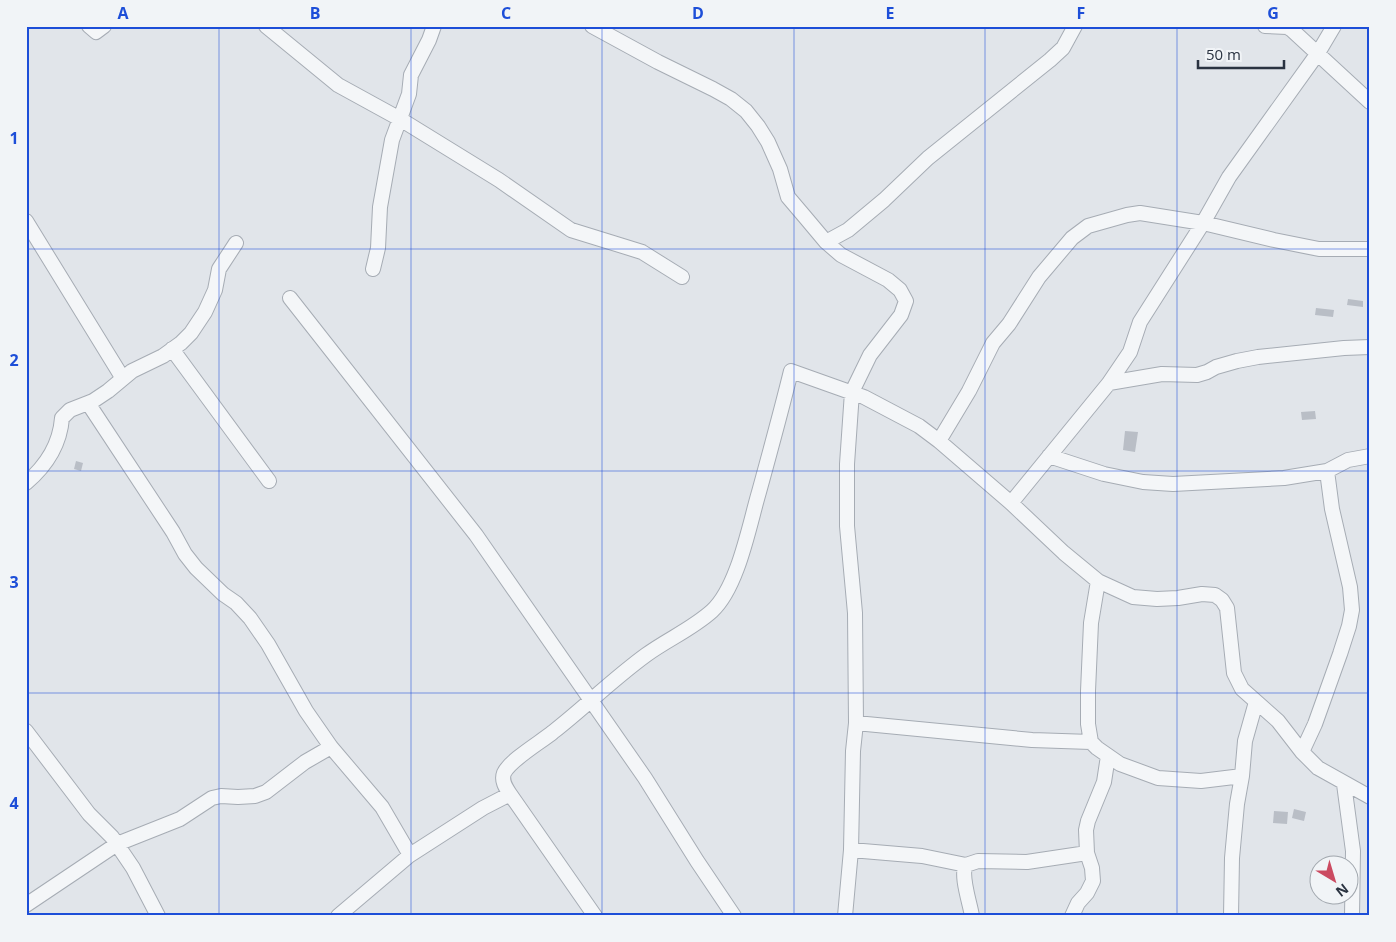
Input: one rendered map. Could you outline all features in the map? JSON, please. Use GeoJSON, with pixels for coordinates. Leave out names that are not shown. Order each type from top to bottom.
{"type":"FeatureCollection","features":[{"type":"Feature","properties":{"kind":"street"},"geometry":{"type":"LineString","coordinates":[[89,26],[96,32],[104,26]]}},
{"type":"Feature","properties":{"kind":"street"},"geometry":{"type":"LineString","coordinates":[[266,26],[338,85],[400,118],[499,180],[571,230],[642,252],[682,276]]}},
{"type":"Feature","properties":{"kind":"street"},"geometry":{"type":"LineString","coordinates":[[373,269],[378,248],[380,207],[392,140],[409,94],[411,75],[434,26]]}},
{"type":"Feature","properties":{"kind":"street"},"geometry":{"type":"LineString","coordinates":[[592,26],[658,62],[719,92],[746,111],[768,142],[780,169],[788,197],[826,242],[841,255],[888,280],[900,290],[906,301],[901,314],[870,355],[852,392],[846,464],[847,526],[855,613],[856,723],[853,751],[851,850],[845,916]]}},
{"type":"Feature","properties":{"kind":"street"},"geometry":{"type":"LineString","coordinates":[[826,242],[848,230],[884,200],[928,158],[1050,60],[1063,48],[1075,26]]}},
{"type":"Feature","properties":{"kind":"street"},"geometry":{"type":"LineString","coordinates":[[1265,26],[1287,27],[1292,30],[1370,102]]}},
{"type":"Feature","properties":{"kind":"street"},"geometry":{"type":"LineString","coordinates":[[1011,503],[1110,383],[1130,352],[1140,322],[1203,223],[1228,177],[1318,52],[1334,26]]}},
{"type":"Feature","properties":{"kind":"street"},"geometry":{"type":"LineString","coordinates":[[940,441],[969,391],[993,343],[1009,324],[1039,277],[1082,228],[1110,219],[1140,213],[1203,223],[1319,249],[1370,249]]}},
{"type":"Feature","properties":{"kind":"street"},"geometry":{"type":"LineString","coordinates":[[26,221],[122,377]]}},
{"type":"Feature","properties":{"kind":"street"},"geometry":{"type":"LineString","coordinates":[[26,483],[51,455],[61,429],[62,418],[70,410],[88,403],[108,391],[122,377],[163,356],[190,333],[204,312],[215,290],[219,269],[236,243]]}},
{"type":"Feature","properties":{"kind":"street"},"geometry":{"type":"LineString","coordinates":[[290,298],[476,535],[664,806],[697,861],[734,916]]}},
{"type":"Feature","properties":{"kind":"street"},"geometry":{"type":"LineString","coordinates":[[1110,383],[1162,374],[1197,375],[1237,361],[1258,358],[1316,351],[1370,348]]}},
{"type":"Feature","properties":{"kind":"street"},"geometry":{"type":"LineString","coordinates":[[172,349],[269,481]]}},
{"type":"Feature","properties":{"kind":"street"},"geometry":{"type":"LineString","coordinates":[[594,916],[510,794],[503,779],[505,772],[592,700],[606,686],[648,654],[682,634],[713,610],[725,595],[734,576],[744,545],[791,372],[852,392],[919,426],[940,441],[1011,503],[1064,553],[1098,581],[1113,589],[1133,597],[1157,599],[1202,594],[1215,595],[1222,600],[1226,608],[1234,673],[1242,689],[1278,721],[1302,752],[1318,768],[1370,797]]}},
{"type":"Feature","properties":{"kind":"street"},"geometry":{"type":"LineString","coordinates":[[88,403],[173,532],[185,554],[201,573],[223,594],[236,603],[250,618],[268,644],[306,711],[330,747],[382,807],[410,855]]}},
{"type":"Feature","properties":{"kind":"street"},"geometry":{"type":"LineString","coordinates":[[1049,456],[1104,474],[1142,482],[1173,484],[1284,478],[1327,471],[1348,460],[1370,456]]}},
{"type":"Feature","properties":{"kind":"street"},"geometry":{"type":"LineString","coordinates":[[1302,752],[1315,724],[1340,654],[1352,610],[1350,587],[1332,508],[1327,471]]}},
{"type":"Feature","properties":{"kind":"street"},"geometry":{"type":"LineString","coordinates":[[1091,742],[1088,724],[1091,623],[1098,581]]}},
{"type":"Feature","properties":{"kind":"street"},"geometry":{"type":"LineString","coordinates":[[1231,916],[1232,858],[1237,804],[1245,741],[1256,702]]}},
{"type":"Feature","properties":{"kind":"street"},"geometry":{"type":"LineString","coordinates":[[856,723],[1032,740],[1091,742],[1120,764],[1158,778],[1201,781],[1242,776]]}},
{"type":"Feature","properties":{"kind":"street"},"geometry":{"type":"LineString","coordinates":[[26,731],[89,814],[117,844],[137,875],[158,916]]}},
{"type":"Feature","properties":{"kind":"street"},"geometry":{"type":"LineString","coordinates":[[26,905],[117,844],[180,819],[212,798],[221,796],[255,796],[266,792],[305,762],[330,747]]}},
{"type":"Feature","properties":{"kind":"street"},"geometry":{"type":"LineString","coordinates":[[1072,916],[1093,880],[1086,830],[1104,782],[1108,756]]}},
{"type":"Feature","properties":{"kind":"street"},"geometry":{"type":"LineString","coordinates":[[1344,784],[1353,851],[1352,916]]}},
{"type":"Feature","properties":{"kind":"street"},"geometry":{"type":"LineString","coordinates":[[338,916],[410,855],[484,808],[510,794]]}},
{"type":"Feature","properties":{"kind":"street"},"geometry":{"type":"LineString","coordinates":[[851,850],[922,856],[966,865],[978,861],[1027,862],[1088,853]]}},
{"type":"Feature","properties":{"kind":"street"},"geometry":{"type":"LineString","coordinates":[[966,865],[964,876],[972,916]]}},
{"type":"Feature","properties":{"kind":"building"},"geometry":{"type":"Polygon","coordinates":[[[1348,299],[1363,301],[1363,307],[1347,305],[1348,299]]]}},
{"type":"Feature","properties":{"kind":"building"},"geometry":{"type":"Polygon","coordinates":[[[1316,308],[1334,310],[1333,317],[1315,315],[1316,308]]]}},
{"type":"Feature","properties":{"kind":"building"},"geometry":{"type":"Polygon","coordinates":[[[1315,411],[1316,419],[1302,420],[1301,412],[1315,411]]]}},
{"type":"Feature","properties":{"kind":"building"},"geometry":{"type":"Polygon","coordinates":[[[1125,431],[1138,432],[1135,452],[1123,450],[1125,431]]]}},
{"type":"Feature","properties":{"kind":"building"},"geometry":{"type":"Polygon","coordinates":[[[76,461],[83,463],[81,471],[74,469],[76,461]]]}},
{"type":"Feature","properties":{"kind":"building"},"geometry":{"type":"Polygon","coordinates":[[[1294,809],[1306,812],[1304,821],[1292,818],[1294,809]]]}},
{"type":"Feature","properties":{"kind":"building"},"geometry":{"type":"Polygon","coordinates":[[[1274,811],[1288,812],[1287,824],[1273,823],[1274,811]]]}}]}
